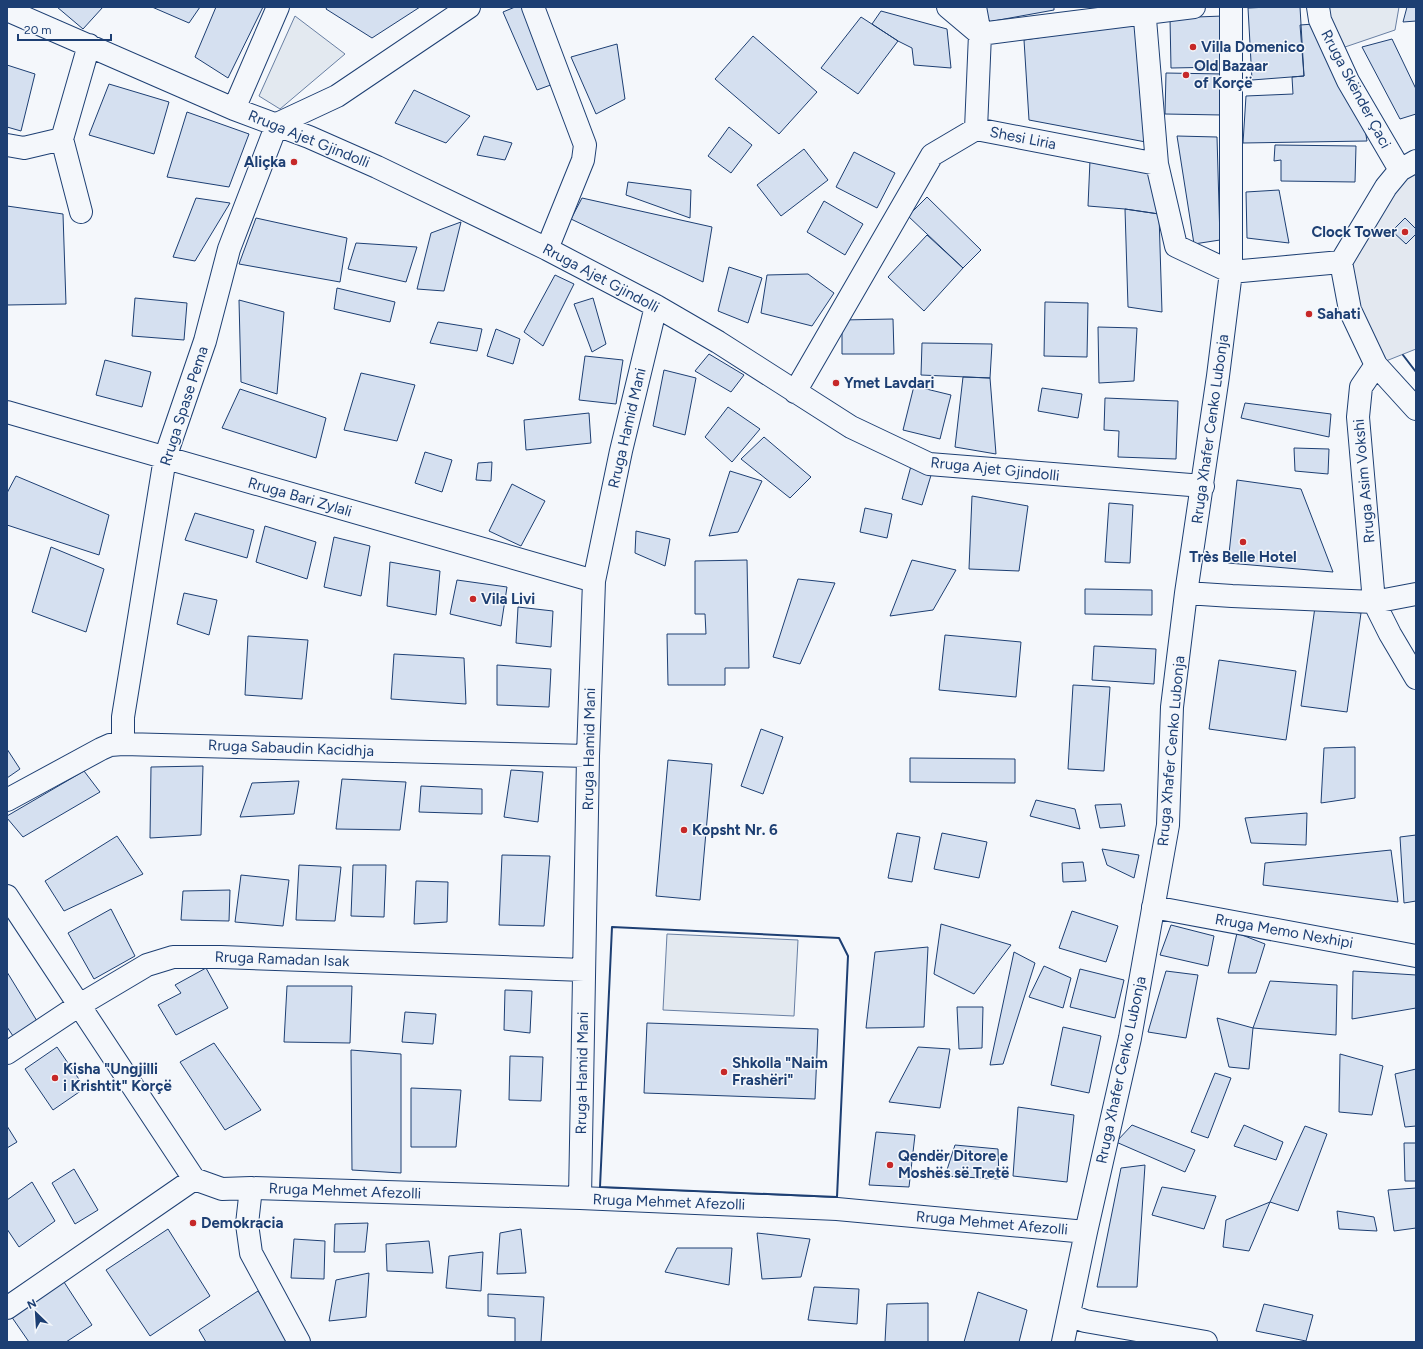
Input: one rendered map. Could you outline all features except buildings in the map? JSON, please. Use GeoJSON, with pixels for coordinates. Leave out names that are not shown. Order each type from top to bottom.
{"type":"FeatureCollection","features":[{"type":"Feature","properties":{"kind":"street"},"geometry":{"type":"LineString","coordinates":[[234,108],[278,7]]}},
{"type":"Feature","properties":{"kind":"street"},"geometry":{"type":"LineString","coordinates":[[277,124],[337,96],[469,7]]}},
{"type":"Feature","properties":{"kind":"street"},"geometry":{"type":"LineString","coordinates":[[533,7],[585,145],[583,160],[547,249]]}},
{"type":"Feature","properties":{"kind":"street"},"geometry":{"type":"LineString","coordinates":[[948,7],[980,34],[1067,15],[1194,7]]}},
{"type":"Feature","properties":{"kind":"street","name":"Shesi Liria"},"geometry":{"type":"LineString","coordinates":[[975,7],[980,34],[976,129],[1157,164]]}},
{"type":"Feature","properties":{"kind":"street","name":"Rruga Xhafer Cenko Lubonja"},"geometry":{"type":"LineString","coordinates":[[1063,1342],[1086,1232],[1130,1038],[1168,825],[1172,707],[1186,593],[1203,486],[1231,272],[1231,7]]}},
{"type":"Feature","properties":{"kind":"street","name":"Rruga Skënder Çaci"},"geometry":{"type":"LineString","coordinates":[[1318,7],[1320,20],[1348,81],[1408,165]]}},
{"type":"Feature","properties":{"kind":"street","name":"Rruga Ajet Gjindolli"},"geometry":{"type":"LineString","coordinates":[[7,10],[234,108],[277,124],[377,167],[547,249],[656,306],[718,342],[851,427],[929,464],[1203,486]]}},
{"type":"Feature","properties":{"kind":"street"},"geometry":{"type":"LineString","coordinates":[[1144,10],[1157,164],[1176,246],[1231,272],[1341,262]]}},
{"type":"Feature","properties":{"kind":"street"},"geometry":{"type":"LineString","coordinates":[[81,212],[62,139],[89,45]]}},
{"type":"Feature","properties":{"kind":"street","name":"Rruga Spase Pema"},"geometry":{"type":"LineString","coordinates":[[123,744],[123,717],[165,458],[205,341],[228,249],[277,124]]}},
{"type":"Feature","properties":{"kind":"street"},"geometry":{"type":"LineString","coordinates":[[795,392],[932,155],[976,129]]}},
{"type":"Feature","properties":{"kind":"street"},"geometry":{"type":"LineString","coordinates":[[7,145],[24,148],[62,139]]}},
{"type":"Feature","properties":{"kind":"street"},"geometry":{"type":"LineString","coordinates":[[1408,165],[1386,188],[1341,262],[1350,310],[1376,365],[1416,409]]}},
{"type":"Feature","properties":{"kind":"street","name":"Rruga Hamid Mani"},"geometry":{"type":"LineString","coordinates":[[580,1198],[588,756],[594,581],[621,451],[656,306]]}},
{"type":"Feature","properties":{"kind":"street","name":"Rruga Asim Vokshi"},"geometry":{"type":"LineString","coordinates":[[1374,602],[1358,417],[1361,387],[1376,365]]}},
{"type":"Feature","properties":{"kind":"street","name":"Rruga Bari Zylali"},"geometry":{"type":"LineString","coordinates":[[7,412],[594,581]]}},
{"type":"Feature","properties":{"kind":"street"},"geometry":{"type":"LineString","coordinates":[[1186,593],[1374,602],[1416,594]]}},
{"type":"Feature","properties":{"kind":"street"},"geometry":{"type":"LineString","coordinates":[[1374,602],[1390,634],[1416,678]]}},
{"type":"Feature","properties":{"kind":"street","name":"Rruga Sabaudin Kacidhja"},"geometry":{"type":"LineString","coordinates":[[7,800],[100,749],[123,744],[588,756]]}},
{"type":"Feature","properties":{"kind":"street"},"geometry":{"type":"LineString","coordinates":[[7,896],[78,1006],[194,1179],[7,1308]]}},
{"type":"Feature","properties":{"kind":"street","name":"Rruga Memo Nexhipi"},"geometry":{"type":"LineString","coordinates":[[1153,908],[1416,956]]}},
{"type":"Feature","properties":{"kind":"street","name":"Rruga Ramadan Isak"},"geometry":{"type":"LineString","coordinates":[[7,1053],[78,1006],[147,965],[173,957],[221,956],[584,970]]}},
{"type":"Feature","properties":{"kind":"street","name":"Rruga Mehmet Afezolli"},"geometry":{"type":"LineString","coordinates":[[194,1179],[222,1189],[251,1188],[580,1198],[837,1209],[1086,1232]]}},
{"type":"Feature","properties":{"kind":"street"},"geometry":{"type":"LineString","coordinates":[[251,1188],[247,1224],[251,1253],[299,1342]]}},
{"type":"Feature","properties":{"kind":"street"},"geometry":{"type":"LineString","coordinates":[[1068,1315],[1085,1321],[1206,1342]]}},
{"type":"Feature","properties":{"kind":"shaded area"},"geometry":{"type":"Polygon","coordinates":[[[1326,7],[1399,7],[1395,30],[1345,47],[1327,12],[1326,7]]]}},
{"type":"Feature","properties":{"kind":"shaded area"},"geometry":{"type":"Polygon","coordinates":[[[295,16],[345,54],[280,109],[259,96],[295,16]]]}},
{"type":"Feature","properties":{"kind":"shaded area"},"geometry":{"type":"Polygon","coordinates":[[[1416,161],[1416,349],[1376,365],[1341,262],[1416,161]]]}},
{"type":"Feature","properties":{"kind":"shaded area"},"geometry":{"type":"Polygon","coordinates":[[[667,934],[798,940],[794,1016],[663,1010],[667,934]]]}},
{"type":"Feature","properties":{"kind":"wall"},"geometry":{"type":"LineString","coordinates":[[1403,355],[1416,372]]}},
{"type":"Feature","properties":{"kind":"wall"},"geometry":{"type":"LineString","coordinates":[[612,927],[839,938],[848,956],[837,1197],[600,1187],[612,927]]}},
{"type":"Feature","properties":{"kind":"place","name":"Villa Domenico"},"geometry":{"type":"Point","coordinates":[1193,47]}},
{"type":"Feature","properties":{"kind":"place","name":"Old Bazaar of Korçë"},"geometry":{"type":"Point","coordinates":[1186,75]}},
{"type":"Feature","properties":{"kind":"place","name":"Aliçka"},"geometry":{"type":"Point","coordinates":[294,162]}},
{"type":"Feature","properties":{"kind":"place","name":"Clock Tower"},"geometry":{"type":"Point","coordinates":[1405,232]}},
{"type":"Feature","properties":{"kind":"place","name":"Sahati"},"geometry":{"type":"Point","coordinates":[1309,314]}},
{"type":"Feature","properties":{"kind":"place","name":"Ymet Lavdari"},"geometry":{"type":"Point","coordinates":[836,383]}},
{"type":"Feature","properties":{"kind":"place","name":"Très Belle Hotel"},"geometry":{"type":"Point","coordinates":[1243,542]}},
{"type":"Feature","properties":{"kind":"place","name":"Vila Livi"},"geometry":{"type":"Point","coordinates":[473,599]}},
{"type":"Feature","properties":{"kind":"place","name":"Kopsht Nr. 6"},"geometry":{"type":"Point","coordinates":[684,830]}},
{"type":"Feature","properties":{"kind":"place","name":"Shkolla \"Naim Frashëri\""},"geometry":{"type":"Point","coordinates":[724,1072]}},
{"type":"Feature","properties":{"kind":"place","name":"Kisha \"Ungjilli i Krishtit\" Korçë"},"geometry":{"type":"Point","coordinates":[55,1078]}},
{"type":"Feature","properties":{"kind":"place","name":"Qendër Ditore e Moshës së Tretë"},"geometry":{"type":"Point","coordinates":[890,1165]}},
{"type":"Feature","properties":{"kind":"place","name":"Demokracia"},"geometry":{"type":"Point","coordinates":[193,1223]}}]}
